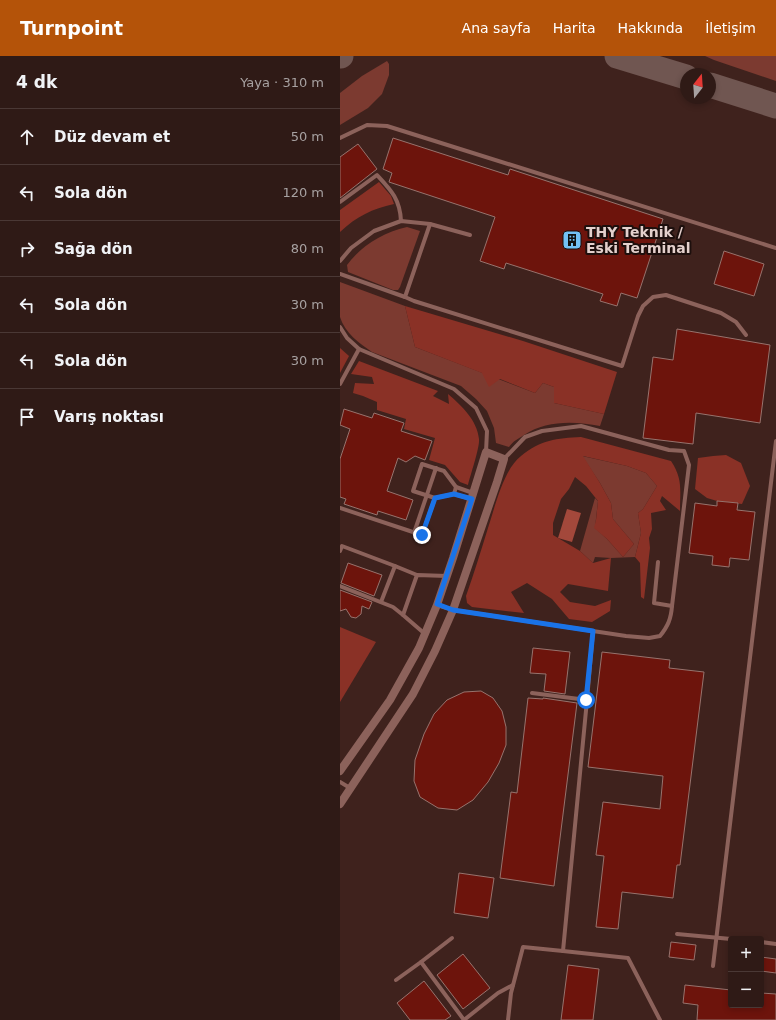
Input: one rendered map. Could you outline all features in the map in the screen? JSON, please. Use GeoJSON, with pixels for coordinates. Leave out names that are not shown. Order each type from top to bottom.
{"type":"FeatureCollection","features":[{"type":"Feature","properties":{"kind":"street"},"geometry":{"type":"LineString","coordinates":[[340,771],[390,700],[419,648],[437,604],[486,452],[504,459],[453,610],[435,651],[412,694],[340,804]]}},
{"type":"Feature","properties":{"kind":"lane"},"geometry":{"type":"LineString","coordinates":[[340,138],[367,125],[387,126],[776,248]]}},
{"type":"Feature","properties":{"kind":"lane"},"geometry":{"type":"LineString","coordinates":[[340,202],[377,174],[398,201],[401,221]]}},
{"type":"Feature","properties":{"kind":"lane"},"geometry":{"type":"LineString","coordinates":[[340,261],[351,248],[374,231],[401,221],[430,224],[470,235]]}},
{"type":"Feature","properties":{"kind":"lane"},"geometry":{"type":"LineString","coordinates":[[405,298],[430,224]]}},
{"type":"Feature","properties":{"kind":"lane"},"geometry":{"type":"LineString","coordinates":[[340,274],[405,298],[622,366],[638,316],[643,306],[653,297],[666,295],[721,312],[736,322],[746,335]]}},
{"type":"Feature","properties":{"kind":"lane"},"geometry":{"type":"LineString","coordinates":[[340,327],[347,338],[359,349],[454,388],[476,408],[487,431],[486,452]]}},
{"type":"Feature","properties":{"kind":"lane"},"geometry":{"type":"LineString","coordinates":[[340,384],[359,349]]}},
{"type":"Feature","properties":{"kind":"lane"},"geometry":{"type":"LineString","coordinates":[[437,604],[453,610],[648,638],[660,636],[670,621],[689,465],[684,451],[669,450],[581,426],[542,431],[525,437],[504,459]]}},
{"type":"Feature","properties":{"kind":"lane"},"geometry":{"type":"LineString","coordinates":[[713,966],[776,441]]}},
{"type":"Feature","properties":{"kind":"lane"},"geometry":{"type":"LineString","coordinates":[[422,464],[444,471],[456,487],[473,496],[454,494],[435,498],[413,491],[422,464]]}},
{"type":"Feature","properties":{"kind":"lane"},"geometry":{"type":"LineString","coordinates":[[414,533],[436,468]]}},
{"type":"Feature","properties":{"kind":"lane"},"geometry":{"type":"LineString","coordinates":[[454,494],[456,487]]}},
{"type":"Feature","properties":{"kind":"lane"},"geometry":{"type":"LineString","coordinates":[[340,508],[422,535],[435,498]]}},
{"type":"Feature","properties":{"kind":"lane"},"geometry":{"type":"LineString","coordinates":[[340,551],[342,546],[417,575],[446,576]]}},
{"type":"Feature","properties":{"kind":"lane"},"geometry":{"type":"LineString","coordinates":[[658,562],[654,603],[672,606]]}},
{"type":"Feature","properties":{"kind":"lane"},"geometry":{"type":"LineString","coordinates":[[380,602],[395,566]]}},
{"type":"Feature","properties":{"kind":"lane"},"geometry":{"type":"LineString","coordinates":[[403,614],[417,575]]}},
{"type":"Feature","properties":{"kind":"lane"},"geometry":{"type":"LineString","coordinates":[[340,586],[393,607],[425,634]]}},
{"type":"Feature","properties":{"kind":"lane"},"geometry":{"type":"LineString","coordinates":[[563,951],[593,631]]}},
{"type":"Feature","properties":{"kind":"lane"},"geometry":{"type":"LineString","coordinates":[[532,693],[586,700]]}},
{"type":"Feature","properties":{"kind":"lane"},"geometry":{"type":"LineString","coordinates":[[340,782],[350,788]]}},
{"type":"Feature","properties":{"kind":"lane"},"geometry":{"type":"LineString","coordinates":[[677,934],[728,939]]}},
{"type":"Feature","properties":{"kind":"lane"},"geometry":{"type":"LineString","coordinates":[[396,980],[452,938]]}},
{"type":"Feature","properties":{"kind":"lane"},"geometry":{"type":"LineString","coordinates":[[764,942],[776,944]]}},
{"type":"Feature","properties":{"kind":"lane"},"geometry":{"type":"LineString","coordinates":[[508,1020],[513,985],[523,947],[628,958],[660,1020]]}},
{"type":"Feature","properties":{"kind":"lane"},"geometry":{"type":"LineString","coordinates":[[421,962],[464,1020],[498,993],[513,985]]}},
{"type":"Feature","properties":{"kind":"shaded area"},"geometry":{"type":"Polygon","coordinates":[[[705,56],[776,56],[776,81],[714,60],[705,56]]]}},
{"type":"Feature","properties":{"kind":"shaded area"},"geometry":{"type":"Polygon","coordinates":[[[387,61],[389,64],[389,75],[382,94],[368,108],[340,125],[340,93],[362,76],[387,61]]]}},
{"type":"Feature","properties":{"kind":"shaded area"},"geometry":{"type":"Polygon","coordinates":[[[379,182],[391,196],[394,204],[365,214],[340,232],[340,210],[379,182]]]}},
{"type":"Feature","properties":{"kind":"shaded area"},"geometry":{"type":"Polygon","coordinates":[[[407,227],[420,231],[398,290],[393,290],[348,272],[347,265],[359,251],[381,236],[407,227]]]}},
{"type":"Feature","properties":{"kind":"shaded area"},"geometry":{"type":"Polygon","coordinates":[[[340,282],[405,306],[415,347],[535,393],[543,383],[554,387],[554,403],[604,414],[600,426],[581,423],[551,424],[533,430],[516,440],[509,447],[496,443],[494,428],[487,411],[461,386],[372,352],[349,333],[340,317],[340,282]]]}},
{"type":"Feature","properties":{"kind":"shaded area"},"geometry":{"type":"Polygon","coordinates":[[[405,306],[523,341],[617,372],[604,414],[554,403],[554,387],[543,383],[535,393],[500,379],[489,387],[482,373],[415,347],[405,306]]]}},
{"type":"Feature","properties":{"kind":"shaded area"},"geometry":{"type":"Polygon","coordinates":[[[340,348],[349,356],[340,373],[340,348]]]}},
{"type":"Feature","properties":{"kind":"shaded area"},"geometry":{"type":"Polygon","coordinates":[[[359,361],[438,391],[433,396],[449,404],[448,394],[468,414],[478,432],[479,443],[468,485],[460,482],[445,465],[429,460],[435,438],[404,429],[406,419],[377,410],[377,402],[353,393],[355,383],[374,384],[372,377],[351,374],[359,361]]]}},
{"type":"Feature","properties":{"kind":"shaded area"},"geometry":{"type":"Polygon","coordinates":[[[581,437],[671,461],[675,467],[680,485],[680,511],[662,496],[660,501],[666,510],[651,513],[652,529],[649,538],[650,548],[644,599],[641,597],[640,563],[635,557],[641,533],[638,513],[643,509],[657,486],[646,473],[627,466],[583,456],[611,503],[613,519],[634,544],[623,557],[607,539],[594,528],[598,501],[586,486],[575,477],[569,489],[561,499],[553,523],[553,535],[580,551],[593,563],[611,558],[608,591],[568,584],[560,592],[570,602],[595,606],[611,600],[610,611],[592,622],[569,619],[552,599],[527,583],[511,592],[524,613],[472,607],[467,603],[466,596],[504,479],[509,470],[521,456],[535,446],[556,439],[581,437]]]}},
{"type":"Feature","properties":{"kind":"shaded area"},"geometry":{"type":"Polygon","coordinates":[[[726,455],[741,463],[750,486],[742,504],[717,501],[707,498],[695,489],[698,458],[726,455]]]}},
{"type":"Feature","properties":{"kind":"shaded area"},"geometry":{"type":"Polygon","coordinates":[[[582,456],[627,466],[646,473],[657,486],[643,509],[638,513],[641,533],[635,557],[611,558],[595,557],[593,563],[580,551],[595,498],[598,501],[595,528],[623,557],[634,544],[613,519],[611,503],[582,456]]]}},
{"type":"Feature","properties":{"kind":"shaded area"},"geometry":{"type":"Polygon","coordinates":[[[567,509],[581,513],[572,542],[558,538],[567,509]]]}},
{"type":"Feature","properties":{"kind":"shaded area"},"geometry":{"type":"Polygon","coordinates":[[[340,627],[376,642],[340,702],[340,627]]]}},
{"type":"Feature","properties":{"kind":"building","name":"THY Teknik / Eski Terminal"},"geometry":{"type":"Polygon","coordinates":[[[393,138],[508,175],[510,169],[663,219],[637,298],[621,293],[617,306],[600,301],[603,294],[506,263],[504,269],[480,261],[495,217],[389,182],[392,173],[383,169],[393,138]]]}},
{"type":"Feature","properties":{"kind":"building"},"geometry":{"type":"Polygon","coordinates":[[[358,144],[377,169],[340,198],[340,157],[358,144]]]}},
{"type":"Feature","properties":{"kind":"building"},"geometry":{"type":"Polygon","coordinates":[[[724,251],[764,264],[754,296],[714,284],[724,251]]]}},
{"type":"Feature","properties":{"kind":"building"},"geometry":{"type":"Polygon","coordinates":[[[677,329],[770,345],[760,423],[696,413],[693,444],[643,438],[653,357],[673,360],[677,329]]]}},
{"type":"Feature","properties":{"kind":"building"},"geometry":{"type":"Polygon","coordinates":[[[344,409],[372,418],[374,413],[404,423],[401,431],[432,441],[425,460],[415,456],[406,462],[398,458],[387,491],[413,500],[406,520],[378,511],[377,515],[344,504],[346,499],[340,497],[340,459],[350,429],[340,425],[344,409]]]}},
{"type":"Feature","properties":{"kind":"building"},"geometry":{"type":"Polygon","coordinates":[[[717,501],[738,503],[737,510],[755,512],[749,560],[730,558],[729,567],[712,565],[713,556],[689,553],[695,503],[717,506],[717,501]]]}},
{"type":"Feature","properties":{"kind":"building"},"geometry":{"type":"Polygon","coordinates":[[[348,563],[382,575],[374,596],[341,583],[348,563]]]}},
{"type":"Feature","properties":{"kind":"building"},"geometry":{"type":"Polygon","coordinates":[[[340,590],[372,602],[369,609],[362,606],[361,614],[356,618],[351,617],[346,609],[340,611],[340,590]]]}},
{"type":"Feature","properties":{"kind":"building"},"geometry":{"type":"Polygon","coordinates":[[[533,648],[570,652],[565,694],[544,691],[546,674],[530,673],[533,648]]]}},
{"type":"Feature","properties":{"kind":"building"},"geometry":{"type":"Polygon","coordinates":[[[602,652],[670,660],[669,668],[704,672],[680,865],[677,865],[673,898],[622,892],[618,929],[596,927],[604,856],[596,855],[603,802],[660,809],[663,776],[588,767],[602,652]]]}},
{"type":"Feature","properties":{"kind":"building"},"geometry":{"type":"Polygon","coordinates":[[[481,691],[493,698],[502,711],[506,727],[506,745],[499,763],[488,782],[473,800],[457,810],[438,808],[420,797],[414,781],[415,760],[424,734],[434,714],[447,700],[464,692],[481,691]]]}},
{"type":"Feature","properties":{"kind":"building"},"geometry":{"type":"Polygon","coordinates":[[[528,698],[543,698],[577,703],[554,886],[500,878],[511,792],[517,793],[528,698]]]}},
{"type":"Feature","properties":{"kind":"building"},"geometry":{"type":"Polygon","coordinates":[[[459,873],[494,878],[488,918],[454,913],[459,873]]]}},
{"type":"Feature","properties":{"kind":"building"},"geometry":{"type":"Polygon","coordinates":[[[671,942],[696,945],[694,960],[669,957],[671,942]]]}},
{"type":"Feature","properties":{"kind":"building"},"geometry":{"type":"Polygon","coordinates":[[[463,954],[490,988],[463,1009],[437,975],[463,954]]]}},
{"type":"Feature","properties":{"kind":"building"},"geometry":{"type":"Polygon","coordinates":[[[764,957],[776,959],[776,973],[764,971],[764,957]]]}},
{"type":"Feature","properties":{"kind":"building"},"geometry":{"type":"Polygon","coordinates":[[[568,965],[599,969],[593,1020],[561,1020],[568,965]]]}},
{"type":"Feature","properties":{"kind":"building"},"geometry":{"type":"Polygon","coordinates":[[[424,981],[451,1016],[445,1020],[410,1020],[397,1003],[424,981]]]}},
{"type":"Feature","properties":{"kind":"building"},"geometry":{"type":"Polygon","coordinates":[[[685,985],[728,990],[728,1008],[764,1008],[764,993],[776,994],[776,1020],[697,1020],[698,1005],[683,1003],[685,985]]]}},
{"type":"Feature","properties":{"kind":"taxiway"},"geometry":{"type":"LineString","coordinates":[[617,56],[680,75]]}},
{"type":"Feature","properties":{"kind":"taxiway"},"geometry":{"type":"LineString","coordinates":[[716,87],[776,106]]}},
{"type":"Feature","properties":{"kind":"place","name":"THY Teknik / Eski Terminal"},"geometry":{"type":"Point","coordinates":[572,240]}},
{"type":"Feature","properties":{"kind":"route"},"geometry":{"type":"LineString","coordinates":[[422,535],[435,498],[454,494],[472,499],[437,604],[453,610],[593,631],[586,700]]}}]}
